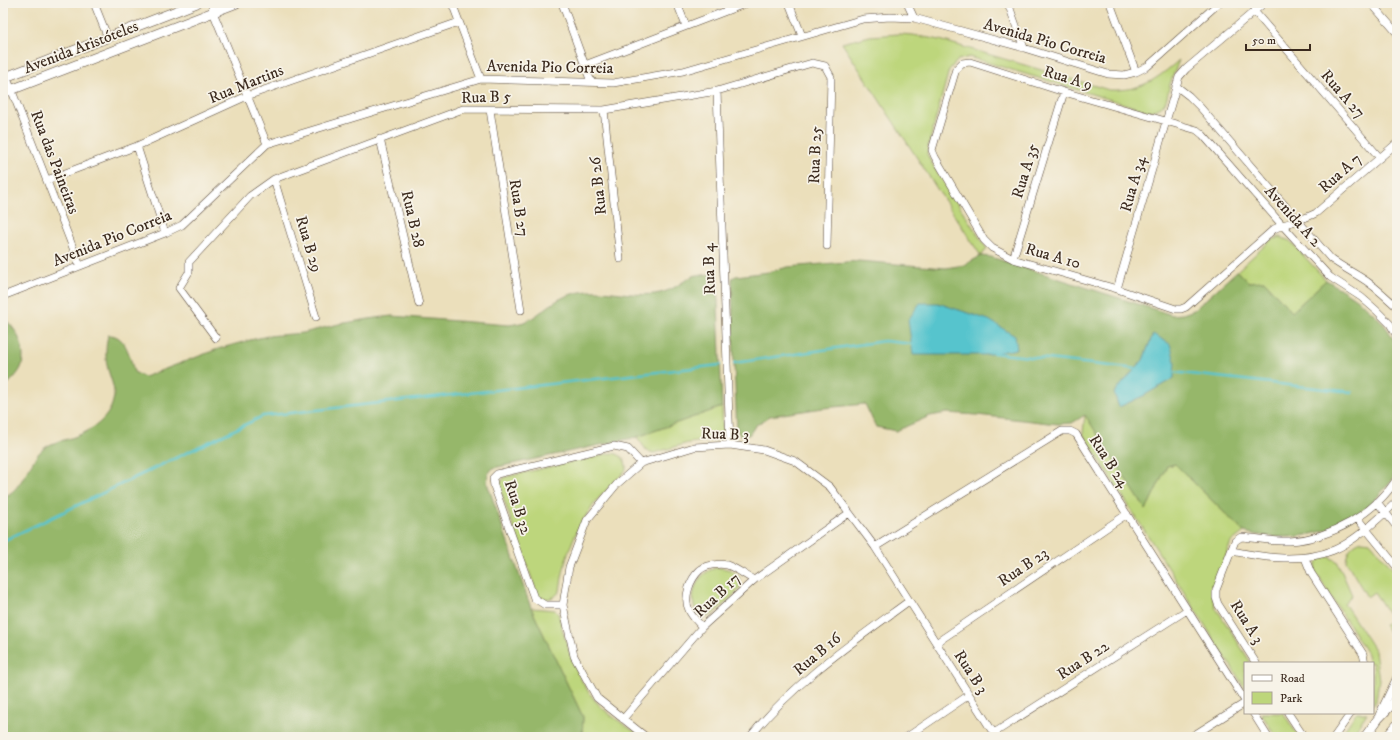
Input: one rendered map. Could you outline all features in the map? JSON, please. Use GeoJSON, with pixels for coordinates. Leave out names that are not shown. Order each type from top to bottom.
{"type":"FeatureCollection","features":[{"type":"Feature","properties":{"kind":"street"},"geometry":{"type":"LineString","coordinates":[[94,3],[108,38]]}},
{"type":"Feature","properties":{"kind":"street","name":"Avenida Aristóteles"},"geometry":{"type":"LineString","coordinates":[[5,78],[197,3]]}},
{"type":"Feature","properties":{"kind":"street","name":"Avenida Aristóteles"},"geometry":{"type":"LineString","coordinates":[[7,92],[212,8],[237,3]]}},
{"type":"Feature","properties":{"kind":"street"},"geometry":{"type":"LineString","coordinates":[[452,3],[481,79]]}},
{"type":"Feature","properties":{"kind":"street"},"geometry":{"type":"LineString","coordinates":[[562,3],[591,82]]}},
{"type":"Feature","properties":{"kind":"street"},"geometry":{"type":"LineString","coordinates":[[677,3],[686,26]]}},
{"type":"Feature","properties":{"kind":"street"},"geometry":{"type":"LineString","coordinates":[[585,65],[747,3]]}},
{"type":"Feature","properties":{"kind":"street"},"geometry":{"type":"LineString","coordinates":[[789,3],[802,36]]}},
{"type":"Feature","properties":{"kind":"street"},"geometry":{"type":"LineString","coordinates":[[907,3],[914,18]]}},
{"type":"Feature","properties":{"kind":"street"},"geometry":{"type":"LineString","coordinates":[[1008,3],[1024,48]]}},
{"type":"Feature","properties":{"kind":"street"},"geometry":{"type":"LineString","coordinates":[[1110,3],[1136,72],[1148,66],[1219,3]]}},
{"type":"Feature","properties":{"kind":"street","name":"Rua A 34"},"geometry":{"type":"LineString","coordinates":[[1117,289],[1179,77],[1186,69],[1264,3]]}},
{"type":"Feature","properties":{"kind":"street"},"geometry":{"type":"LineString","coordinates":[[1371,3],[1397,33]]}},
{"type":"Feature","properties":{"kind":"street"},"geometry":{"type":"LineString","coordinates":[[212,8],[267,144]]}},
{"type":"Feature","properties":{"kind":"street","name":"Rua A 27"},"geometry":{"type":"LineString","coordinates":[[1254,11],[1380,158]]}},
{"type":"Feature","properties":{"kind":"street","name":"Avenida Pio Correia"},"geometry":{"type":"LineString","coordinates":[[3,296],[182,225],[267,144],[481,79],[613,83],[683,71],[863,19],[890,17],[914,18],[1024,48],[1108,74],[1124,75],[1136,72]]}},
{"type":"Feature","properties":{"kind":"street","name":"Rua Martins"},"geometry":{"type":"LineString","coordinates":[[47,180],[137,146],[247,96],[459,22]]}},
{"type":"Feature","properties":{"kind":"street","name":"Rua A 9"},"geometry":{"type":"LineString","coordinates":[[962,63],[970,62],[1064,92],[1166,121]]}},
{"type":"Feature","properties":{"kind":"street","name":"Rua B 5"},"geometry":{"type":"LineString","coordinates":[[216,338],[179,288],[189,272],[189,262],[250,196],[274,179],[463,109],[604,110],[717,91],[812,63],[825,66]]}},
{"type":"Feature","properties":{"kind":"street","name":"Rua A 10"},"geometry":{"type":"LineString","coordinates":[[962,63],[956,69],[932,150],[984,240],[992,248],[1013,259],[1117,289],[1176,309],[1181,309],[1186,307],[1274,229],[1282,225]]}},
{"type":"Feature","properties":{"kind":"street","name":"Rua B 25"},"geometry":{"type":"LineString","coordinates":[[825,66],[831,77],[826,246]]}},
{"type":"Feature","properties":{"kind":"street","name":"Rua das Paineiras"},"geometry":{"type":"LineString","coordinates":[[3,68],[7,92],[47,180],[80,266]]}},
{"type":"Feature","properties":{"kind":"street","name":"Avenida A 2"},"geometry":{"type":"LineString","coordinates":[[1176,86],[1200,107],[1299,220],[1331,259],[1344,269],[1360,277],[1380,291],[1397,307]]}},
{"type":"Feature","properties":{"kind":"street","name":"Rua B 4"},"geometry":{"type":"LineString","coordinates":[[717,91],[730,446]]}},
{"type":"Feature","properties":{"kind":"street","name":"Rua A 35"},"geometry":{"type":"LineString","coordinates":[[1013,259],[1064,92]]}},
{"type":"Feature","properties":{"kind":"street","name":"Rua B 27"},"geometry":{"type":"LineString","coordinates":[[490,110],[521,310]]}},
{"type":"Feature","properties":{"kind":"street","name":"Rua B 26"},"geometry":{"type":"LineString","coordinates":[[604,110],[620,259]]}},
{"type":"Feature","properties":{"kind":"street","name":"Avenida A 2"},"geometry":{"type":"LineString","coordinates":[[1166,121],[1197,130],[1203,135],[1282,225],[1330,276],[1362,297],[1390,324],[1397,336]]}},
{"type":"Feature","properties":{"kind":"street","name":"Rua B 28"},"geometry":{"type":"LineString","coordinates":[[380,139],[419,304]]}},
{"type":"Feature","properties":{"kind":"street","name":"Rua A 7"},"geometry":{"type":"LineString","coordinates":[[1282,225],[1316,213],[1397,143]]}},
{"type":"Feature","properties":{"kind":"street"},"geometry":{"type":"LineString","coordinates":[[137,146],[165,233]]}},
{"type":"Feature","properties":{"kind":"street","name":"Rua B 29"},"geometry":{"type":"LineString","coordinates":[[274,179],[316,317]]}},
{"type":"Feature","properties":{"kind":"street","name":"Rua B 24"},"geometry":{"type":"LineString","coordinates":[[875,547],[1062,431],[1070,431],[1076,434],[1244,700]]}},
{"type":"Feature","properties":{"kind":"street","name":"Rua B 32"},"geometry":{"type":"LineString","coordinates":[[563,605],[545,605],[534,598],[494,486],[493,478],[497,474],[614,446],[628,449],[641,463]]}},
{"type":"Feature","properties":{"kind":"street","name":"Rua B 3"},"geometry":{"type":"LineString","coordinates":[[646,737],[598,698],[574,656],[563,605],[569,567],[587,520],[617,484],[641,463],[694,447],[730,446],[764,450],[794,461],[830,487],[875,547],[995,735]]}},
{"type":"Feature","properties":{"kind":"street"},"geometry":{"type":"LineString","coordinates":[[1397,479],[1377,502],[1357,518],[1328,533],[1291,541],[1271,541],[1241,537],[1236,541],[1232,551],[1264,557],[1287,558],[1305,558],[1323,554],[1336,549],[1365,530],[1386,513],[1397,501]]}},
{"type":"Feature","properties":{"kind":"street"},"geometry":{"type":"LineString","coordinates":[[1377,502],[1397,528]]}},
{"type":"Feature","properties":{"kind":"street","name":"Rua B 17"},"geometry":{"type":"LineString","coordinates":[[623,719],[702,627],[754,580],[849,513]]}},
{"type":"Feature","properties":{"kind":"street","name":"Rua B 23"},"geometry":{"type":"LineString","coordinates":[[936,643],[1127,514]]}},
{"type":"Feature","properties":{"kind":"street"},"geometry":{"type":"LineString","coordinates":[[1357,518],[1365,530],[1397,566]]}},
{"type":"Feature","properties":{"kind":"street","name":"Rua A 3"},"geometry":{"type":"LineString","coordinates":[[1232,551],[1216,590],[1216,598],[1218,604],[1255,662]]}},
{"type":"Feature","properties":{"kind":"street"},"geometry":{"type":"LineString","coordinates":[[1305,558],[1311,573],[1363,654],[1365,662]]}},
{"type":"Feature","properties":{"kind":"street"},"geometry":{"type":"LineString","coordinates":[[702,627],[689,611],[686,600],[688,589],[700,570],[713,565],[726,565],[754,580]]}},
{"type":"Feature","properties":{"kind":"street","name":"Rua B 16"},"geometry":{"type":"LineString","coordinates":[[750,737],[767,716],[832,657],[909,601]]}},
{"type":"Feature","properties":{"kind":"street","name":"Rua B 22"},"geometry":{"type":"LineString","coordinates":[[995,735],[1187,610]]}},
{"type":"Feature","properties":{"kind":"street"},"geometry":{"type":"LineString","coordinates":[[1378,719],[1397,677]]}},
{"type":"Feature","properties":{"kind":"street"},"geometry":{"type":"LineString","coordinates":[[907,737],[970,695]]}},
{"type":"Feature","properties":{"kind":"street"},"geometry":{"type":"LineString","coordinates":[[1365,737],[1378,719],[1397,699]]}},
{"type":"Feature","properties":{"kind":"street"},"geometry":{"type":"LineString","coordinates":[[1191,737],[1244,703]]}},
{"type":"Feature","properties":{"kind":"street"},"geometry":{"type":"LineString","coordinates":[[1254,714],[1268,737]]}},
{"type":"Feature","properties":{"kind":"street"},"geometry":{"type":"LineString","coordinates":[[1289,714],[1304,737]]}},
{"type":"Feature","properties":{"kind":"street"},"geometry":{"type":"LineString","coordinates":[[1334,737],[1350,714]]}},
{"type":"Feature","properties":{"kind":"street"},"geometry":{"type":"LineString","coordinates":[[1387,737],[1397,725]]}},
{"type":"Feature","properties":{"kind":"green space"},"geometry":{"type":"Polygon","coordinates":[[[899,34],[940,40],[1109,90],[1130,89],[1147,83],[1155,79],[1179,60],[1170,84],[1167,99],[1163,106],[1155,110],[1148,111],[969,57],[958,60],[949,70],[927,154],[987,249],[981,256],[842,43],[870,36],[899,34]]]}},
{"type":"Feature","properties":{"kind":"green space"},"geometry":{"type":"Polygon","coordinates":[[[1280,237],[1290,241],[1326,280],[1292,312],[1264,281],[1249,282],[1237,271],[1271,240],[1280,237]]]}},
{"type":"Feature","properties":{"kind":"green space"},"geometry":{"type":"Polygon","coordinates":[[[981,256],[991,257],[1172,315],[1183,314],[1194,310],[1237,271],[1249,282],[1264,281],[1292,312],[1326,280],[1367,307],[1376,315],[1391,334],[1396,345],[1398,364],[1396,472],[1380,494],[1366,507],[1335,527],[1300,536],[1263,536],[1244,532],[1175,464],[1167,466],[1146,510],[1085,415],[1072,423],[1058,424],[947,413],[930,416],[896,431],[876,427],[865,404],[823,408],[770,416],[755,426],[749,435],[740,435],[737,431],[732,278],[736,276],[769,272],[788,267],[858,261],[946,268],[964,265],[981,256]],[[1153,334],[1143,360],[1114,393],[1119,407],[1143,396],[1174,378],[1153,334]]]}},
{"type":"Feature","properties":{"kind":"green space"},"geometry":{"type":"Polygon","coordinates":[[[711,274],[717,278],[722,407],[637,437],[493,468],[488,474],[487,483],[531,608],[583,717],[582,737],[3,737],[3,497],[14,490],[19,484],[35,458],[43,449],[51,444],[74,437],[93,428],[108,413],[113,401],[114,392],[106,361],[108,335],[119,338],[123,342],[129,353],[134,372],[144,377],[218,349],[268,336],[303,333],[339,324],[392,316],[509,325],[527,321],[559,299],[572,294],[594,291],[638,294],[660,293],[673,288],[693,276],[711,274]]]}},
{"type":"Feature","properties":{"kind":"green space"},"geometry":{"type":"Polygon","coordinates":[[[3,318],[12,327],[19,339],[23,352],[23,359],[19,371],[3,389],[3,318]]]}},
{"type":"Feature","properties":{"kind":"green space"},"geometry":{"type":"Polygon","coordinates":[[[722,407],[723,439],[688,443],[654,453],[647,451],[637,437],[722,407]]]}},
{"type":"Feature","properties":{"kind":"green space"},"geometry":{"type":"Polygon","coordinates":[[[1085,414],[1146,510],[1167,466],[1175,464],[1244,532],[1231,542],[1214,589],[1213,599],[1216,608],[1250,662],[1244,662],[1244,686],[1083,434],[1085,414]]]}},
{"type":"Feature","properties":{"kind":"green space"},"geometry":{"type":"Polygon","coordinates":[[[611,453],[622,457],[626,465],[626,469],[598,499],[581,523],[567,556],[560,591],[555,596],[547,599],[538,596],[500,489],[500,483],[505,477],[611,453]]]}},
{"type":"Feature","properties":{"kind":"green space"},"geometry":{"type":"Polygon","coordinates":[[[1362,541],[1370,542],[1397,574],[1397,639],[1390,634],[1384,625],[1392,619],[1374,592],[1367,597],[1346,561],[1351,548],[1355,544],[1362,541]]]}},
{"type":"Feature","properties":{"kind":"green space"},"geometry":{"type":"Polygon","coordinates":[[[1329,557],[1337,561],[1352,595],[1344,603],[1375,651],[1379,680],[1376,701],[1374,704],[1374,662],[1369,662],[1366,652],[1315,571],[1316,565],[1323,558],[1329,557]]]}},
{"type":"Feature","properties":{"kind":"green space"},"geometry":{"type":"Polygon","coordinates":[[[716,568],[731,570],[735,573],[740,580],[739,590],[714,613],[704,617],[698,614],[694,608],[693,599],[695,590],[699,580],[706,573],[716,568]]]}},
{"type":"Feature","properties":{"kind":"green space"},"geometry":{"type":"Polygon","coordinates":[[[531,608],[555,610],[558,613],[573,662],[591,695],[609,714],[642,737],[582,737],[583,717],[531,608]]]}},
{"type":"Feature","properties":{"kind":"green space"},"geometry":{"type":"Polygon","coordinates":[[[1262,714],[1284,714],[1299,737],[1276,737],[1262,714]]]}},
{"type":"Feature","properties":{"kind":"green space"},"geometry":{"type":"Polygon","coordinates":[[[1355,714],[1366,714],[1351,737],[1340,737],[1355,714]]]}},
{"type":"Feature","properties":{"kind":"water"},"geometry":{"type":"Polygon","coordinates":[[[920,303],[938,303],[989,320],[1015,336],[1017,349],[985,355],[913,355],[908,320],[920,303]]]}},
{"type":"Feature","properties":{"kind":"water"},"geometry":{"type":"Polygon","coordinates":[[[1153,334],[1170,344],[1175,361],[1174,378],[1143,396],[1119,407],[1114,393],[1143,360],[1153,334]]]}},
{"type":"Feature","properties":{"kind":"waterway"},"geometry":{"type":"LineString","coordinates":[[734,363],[884,341],[914,344]]}},
{"type":"Feature","properties":{"kind":"waterway"},"geometry":{"type":"LineString","coordinates":[[993,353],[1137,369]]}},
{"type":"Feature","properties":{"kind":"waterway"},"geometry":{"type":"LineString","coordinates":[[3,541],[263,416],[720,365]]}},
{"type":"Feature","properties":{"kind":"waterway"},"geometry":{"type":"LineString","coordinates":[[1172,372],[1352,392]]}}]}
